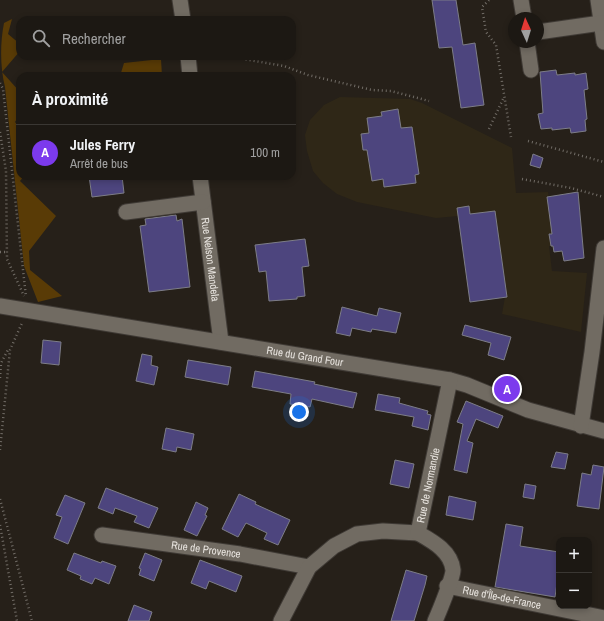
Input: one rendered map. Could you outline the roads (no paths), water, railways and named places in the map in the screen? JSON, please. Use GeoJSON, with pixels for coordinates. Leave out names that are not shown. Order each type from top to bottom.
{"type":"FeatureCollection","features":[{"type":"Feature","properties":{"kind":"street"},"geometry":{"type":"LineString","coordinates":[[180,0],[182,16]]}},
{"type":"Feature","properties":{"kind":"street"},"geometry":{"type":"LineString","coordinates":[[521,0],[523,12]]}},
{"type":"Feature","properties":{"kind":"street"},"geometry":{"type":"LineString","coordinates":[[598,0],[604,42]]}},
{"type":"Feature","properties":{"kind":"street"},"geometry":{"type":"LineString","coordinates":[[544,31],[602,20]]}},
{"type":"Feature","properties":{"kind":"street"},"geometry":{"type":"LineString","coordinates":[[528,48],[531,70]]}},
{"type":"Feature","properties":{"kind":"street"},"geometry":{"type":"LineString","coordinates":[[188,60],[190,72]]}},
{"type":"Feature","properties":{"kind":"street","name":"Rue Nelson Mandela"},"geometry":{"type":"LineString","coordinates":[[200,180],[221,342]]}},
{"type":"Feature","properties":{"kind":"street"},"geometry":{"type":"LineString","coordinates":[[126,212],[203,202]]}},
{"type":"Feature","properties":{"kind":"street"},"geometry":{"type":"LineString","coordinates":[[581,426],[599,329],[604,248]]}},
{"type":"Feature","properties":{"kind":"street"},"geometry":{"type":"LineString","coordinates":[[0,300],[0,305]]}},
{"type":"Feature","properties":{"kind":"street","name":"Rue du Grand Four"},"geometry":{"type":"LineString","coordinates":[[0,305],[450,380],[467,385],[528,410],[581,426],[604,431]]}},
{"type":"Feature","properties":{"kind":"street","name":"Rue de Normandie"},"geometry":{"type":"LineString","coordinates":[[435,621],[453,571],[449,558],[438,545],[418,533],[450,380]]}},
{"type":"Feature","properties":{"kind":"street"},"geometry":{"type":"LineString","coordinates":[[281,621],[308,567],[334,546],[357,534],[383,531],[418,533]]}},
{"type":"Feature","properties":{"kind":"street","name":"Rue de Provence"},"geometry":{"type":"LineString","coordinates":[[102,535],[240,554],[308,567]]}},
{"type":"Feature","properties":{"kind":"street","name":"Rue d'Île-de-France"},"geometry":{"type":"LineString","coordinates":[[447,586],[604,618]]}},
{"type":"Feature","properties":{"kind":"place","name":"Jules Ferry"},"geometry":{"type":"Point","coordinates":[507,389]}}]}
